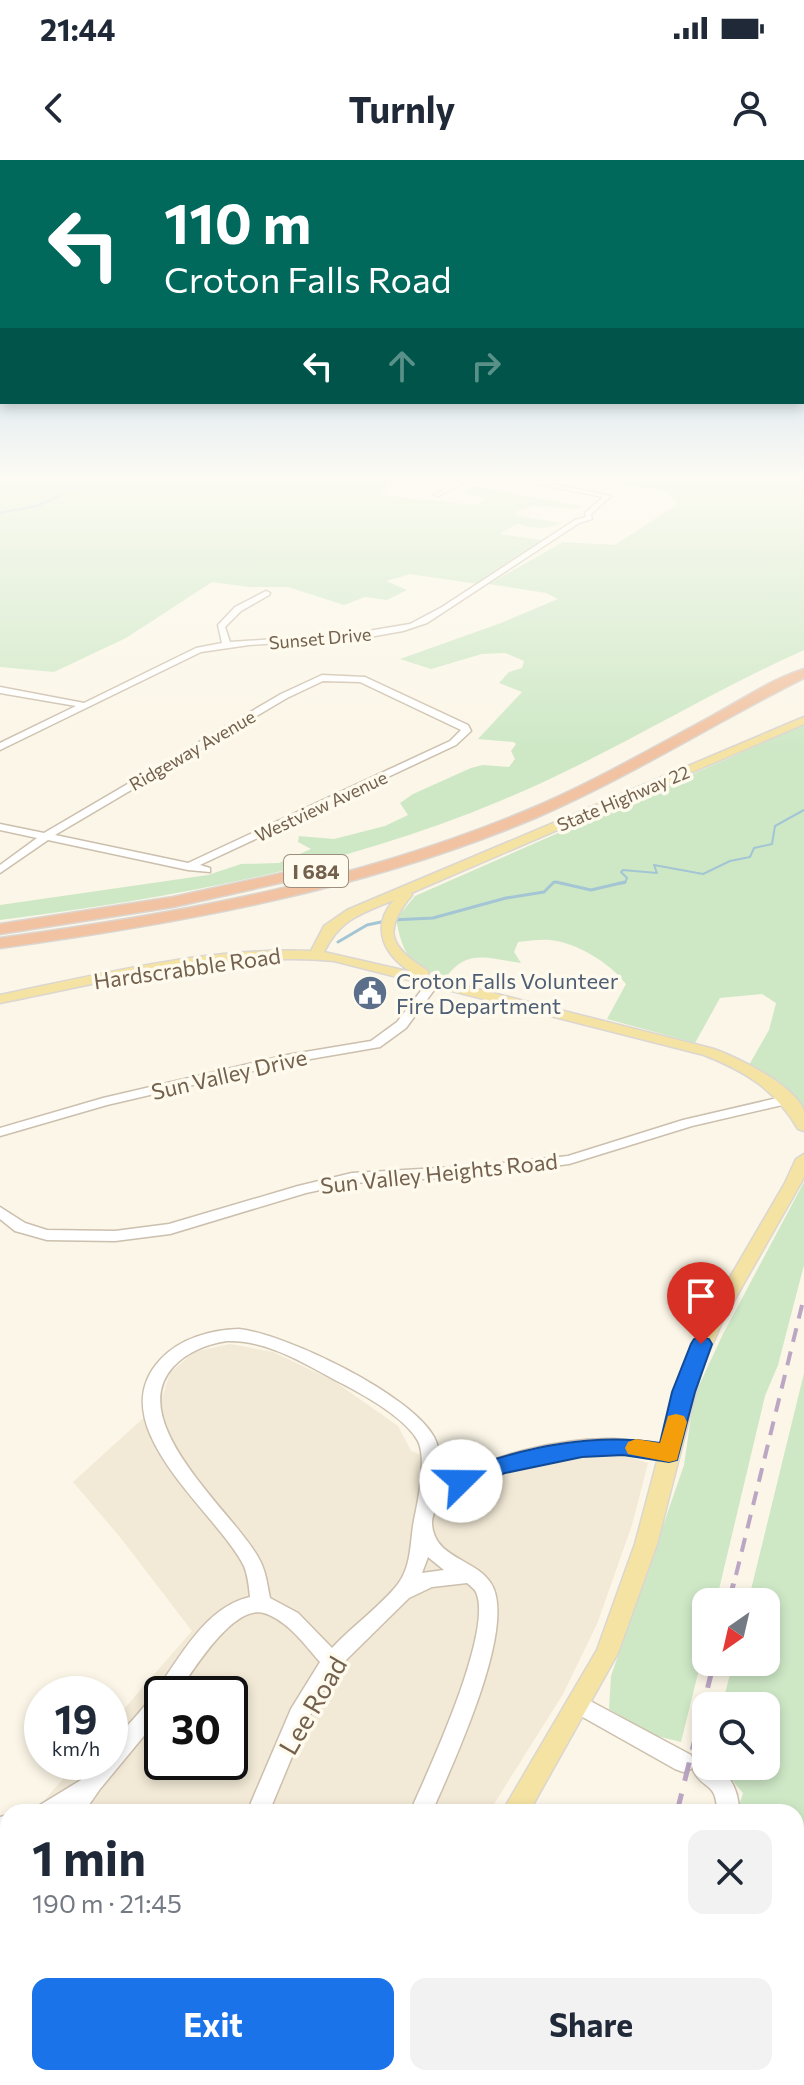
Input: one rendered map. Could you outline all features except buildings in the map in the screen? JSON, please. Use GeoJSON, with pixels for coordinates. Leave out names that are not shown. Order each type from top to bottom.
{"type":"FeatureCollection","features":[{"type":"Feature","properties":{"kind":"highway","name":"I 684"},"geometry":{"type":"LineString","coordinates":[[0,929],[231,891],[318,871],[420,841],[561,786],[804,661]]}},
{"type":"Feature","properties":{"kind":"highway","name":"I 684"},"geometry":{"type":"LineString","coordinates":[[0,943],[147,922],[242,903],[344,878],[436,850],[569,797],[804,673]]}},
{"type":"Feature","properties":{"kind":"main road","name":"State Highway 22"},"geometry":{"type":"LineString","coordinates":[[442,876],[804,720]]}},
{"type":"Feature","properties":{"kind":"main road"},"geometry":{"type":"LineString","coordinates":[[316,955],[329,929],[342,918],[442,876]]}},
{"type":"Feature","properties":{"kind":"main road"},"geometry":{"type":"LineString","coordinates":[[442,876],[418,887],[397,903],[389,915],[387,935],[393,949],[407,964],[453,987],[709,1052],[752,1072],[786,1100],[804,1126]]}},
{"type":"Feature","properties":{"kind":"main road","name":"Hardscrabble Road"},"geometry":{"type":"LineString","coordinates":[[0,999],[195,964],[265,955],[316,955],[453,987]]}},
{"type":"Feature","properties":{"kind":"main road"},"geometry":{"type":"LineString","coordinates":[[520,1804],[579,1704],[621,1618],[646,1544],[684,1392],[701,1344],[804,1159]]}},
{"type":"Feature","properties":{"kind":"street","name":"Sunset Drive"},"geometry":{"type":"LineString","coordinates":[[0,747],[190,653],[227,645],[357,636],[419,624],[447,611],[502,570]]}},
{"type":"Feature","properties":{"kind":"street"},"geometry":{"type":"LineString","coordinates":[[227,645],[221,627],[228,616],[266,593]]}},
{"type":"Feature","properties":{"kind":"street","name":"Westview Avenue"},"geometry":{"type":"LineString","coordinates":[[188,867],[453,743],[466,731],[465,727],[362,679],[343,677]]}},
{"type":"Feature","properties":{"kind":"street","name":"Ridgeway Avenue"},"geometry":{"type":"LineString","coordinates":[[0,870],[62,825],[284,696],[322,678],[343,677]]}},
{"type":"Feature","properties":{"kind":"street"},"geometry":{"type":"LineString","coordinates":[[0,690],[83,705]]}},
{"type":"Feature","properties":{"kind":"street"},"geometry":{"type":"LineString","coordinates":[[0,827],[206,870]]}},
{"type":"Feature","properties":{"kind":"street","name":"Sun Valley Drive"},"geometry":{"type":"LineString","coordinates":[[0,1132],[103,1102],[287,1059],[375,1044],[388,1037],[412,1013],[434,982]]}},
{"type":"Feature","properties":{"kind":"street","name":"Sun Valley Heights Road"},"geometry":{"type":"LineString","coordinates":[[0,1212],[20,1227],[47,1235],[115,1236],[170,1229],[303,1189],[352,1178],[474,1171],[569,1160],[688,1123],[786,1100]]}},
{"type":"Feature","properties":{"kind":"street","name":"Lee Road"},"geometry":{"type":"LineString","coordinates":[[261,1604],[251,1561],[168,1450],[152,1411],[154,1384],[168,1362],[204,1340],[236,1335],[265,1340],[313,1361],[391,1407],[423,1434],[428,1444],[424,1520],[412,1577],[396,1599],[332,1662],[294,1727],[261,1804]]}},
{"type":"Feature","properties":{"kind":"street"},"geometry":{"type":"LineString","coordinates":[[424,1804],[488,1634],[491,1607],[488,1596],[474,1579],[434,1552],[424,1520],[435,1498],[479,1472],[528,1458],[605,1446],[669,1454]]}},
{"type":"Feature","properties":{"kind":"street"},"geometry":{"type":"LineString","coordinates":[[396,1599],[429,1579],[447,1575],[474,1579]]}},
{"type":"Feature","properties":{"kind":"street"},"geometry":{"type":"LineString","coordinates":[[180,1676],[223,1621],[245,1605],[261,1604],[289,1619],[332,1662]]}},
{"type":"Feature","properties":{"kind":"street"},"geometry":{"type":"LineString","coordinates":[[579,1704],[718,1778],[725,1790],[727,1804]]}},
{"type":"Feature","properties":{"kind":"street"},"geometry":{"type":"LineString","coordinates":[[77,1804],[144,1720]]}},
{"type":"Feature","properties":{"kind":"street"},"geometry":{"type":"LineString","coordinates":[[60,1804],[92,1782]]}},
{"type":"Feature","properties":{"kind":"shaded area"},"geometry":{"type":"Polygon","coordinates":[[[230,1344],[273,1352],[334,1381],[398,1426],[411,1451],[480,1478],[533,1462],[619,1454],[648,1463],[632,1525],[597,1624],[563,1694],[494,1804],[41,1804],[62,1780],[128,1780],[128,1704],[144,1686],[144,1780],[248,1780],[248,1676],[153,1676],[192,1631],[120,1537],[73,1482],[161,1402],[170,1373],[194,1352],[230,1344]]]}},
{"type":"Feature","properties":{"kind":"green space"},"geometry":{"type":"Polygon","coordinates":[[[0,570],[501,570],[478,584],[410,574],[386,581],[407,590],[387,600],[365,597],[344,605],[288,587],[249,587],[212,582],[126,638],[54,672],[0,667],[0,570]]]}},
{"type":"Feature","properties":{"kind":"green space"},"geometry":{"type":"Polygon","coordinates":[[[514,570],[804,570],[804,650],[539,784],[378,845],[191,890],[0,920],[0,905],[208,875],[241,864],[279,863],[311,849],[298,842],[299,836],[334,839],[385,826],[408,815],[400,803],[413,794],[471,768],[483,765],[509,767],[515,759],[511,751],[516,744],[514,742],[478,739],[522,692],[499,683],[509,672],[522,668],[524,661],[505,653],[482,654],[431,669],[400,659],[558,599],[546,593],[489,584],[514,570]]]}},
{"type":"Feature","properties":{"kind":"green space"},"geometry":{"type":"Polygon","coordinates":[[[804,725],[804,1112],[749,1065],[769,1030],[776,1003],[762,994],[720,998],[695,1043],[607,1019],[626,984],[602,961],[571,945],[546,940],[518,942],[514,952],[521,963],[490,958],[471,959],[455,967],[447,976],[424,969],[405,950],[396,919],[415,896],[804,725]]]}},
{"type":"Feature","properties":{"kind":"green space"},"geometry":{"type":"Polygon","coordinates":[[[804,1182],[804,1265],[778,1365],[765,1396],[719,1588],[692,1588],[692,1676],[697,1676],[681,1742],[653,1735],[609,1709],[611,1676],[684,1465],[694,1396],[723,1334],[804,1182]]]}},
{"type":"Feature","properties":{"kind":"green space"},"geometry":{"type":"Polygon","coordinates":[[[804,1373],[804,1804],[740,1804],[743,1793],[732,1780],[780,1780],[780,1692],[726,1692],[730,1676],[780,1676],[780,1588],[751,1588],[804,1373]]]}},
{"type":"Feature","properties":{"kind":"waterway"},"geometry":{"type":"LineString","coordinates":[[618,884],[625,883],[627,878],[621,872],[623,870],[657,873],[654,865],[703,874],[730,861],[750,857],[754,848],[772,844],[775,826],[804,810]]}},
{"type":"Feature","properties":{"kind":"waterway"},"geometry":{"type":"LineString","coordinates":[[392,920],[433,918],[506,898],[544,892],[554,882],[564,884]]}},
{"type":"Feature","properties":{"kind":"waterway"},"geometry":{"type":"LineString","coordinates":[[556,882],[564,884]]}},
{"type":"Feature","properties":{"kind":"waterway"},"geometry":{"type":"LineString","coordinates":[[564,884],[591,890],[625,882]]}},
{"type":"Feature","properties":{"kind":"waterway"},"geometry":{"type":"LineString","coordinates":[[338,942],[367,925],[381,922]]}},
{"type":"Feature","properties":{"kind":"railway"},"geometry":{"type":"LineString","coordinates":[[736,1575],[804,1297]]}},
{"type":"Feature","properties":{"kind":"railway"},"geometry":{"type":"LineString","coordinates":[[732,1588],[736,1573]]}},
{"type":"Feature","properties":{"kind":"railway"},"geometry":{"type":"LineString","coordinates":[[679,1804],[711,1676]]}},
{"type":"Feature","properties":{"kind":"slow traffic"},"geometry":{"type":"LineString","coordinates":[[636,1448],[669,1454],[676,1422]]}},
{"type":"Feature","properties":{"kind":"place","name":"Croton Falls Volunteer Fire Department"},"geometry":{"type":"Point","coordinates":[370,993]}},
{"type":"Feature","properties":{"kind":"route"},"geometry":{"type":"LineString","coordinates":[[461,1481],[479,1472],[528,1458],[605,1446],[669,1454],[684,1392],[701,1344]]}}]}
